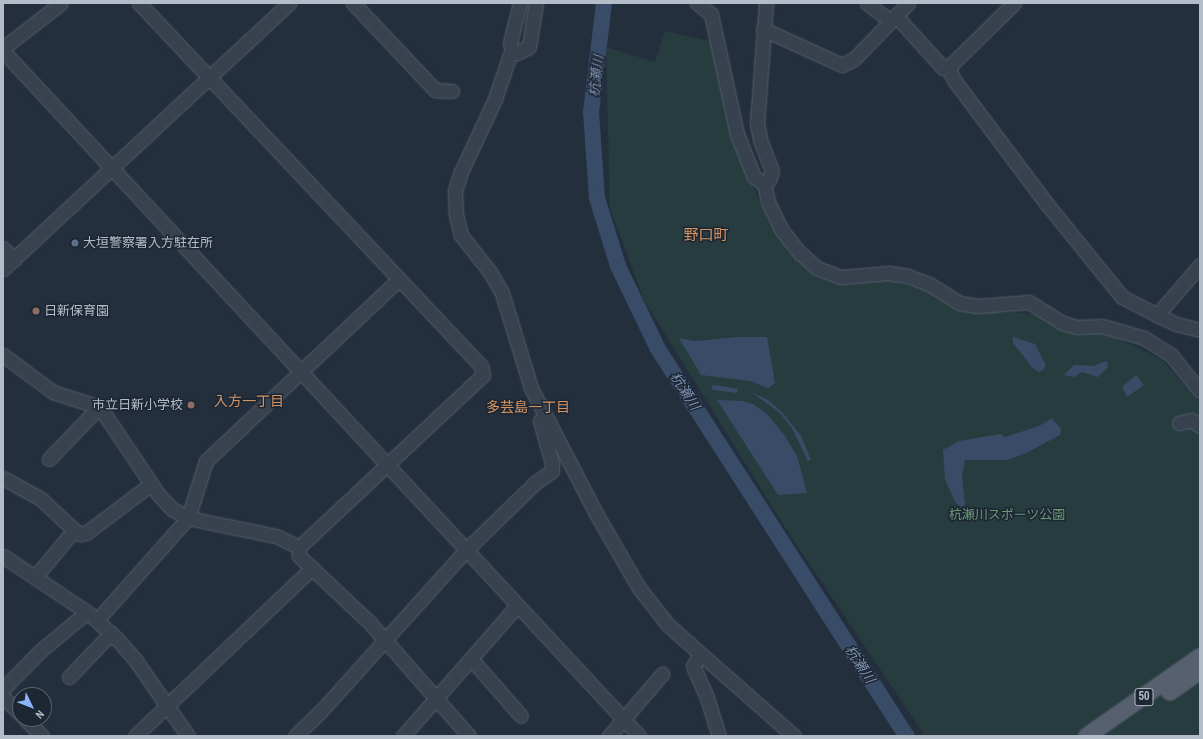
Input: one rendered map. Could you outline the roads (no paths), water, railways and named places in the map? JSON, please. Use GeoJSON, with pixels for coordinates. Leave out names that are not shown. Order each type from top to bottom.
{"type":"FeatureCollection","features":[{"type":"Feature","properties":{"kind":"main road","name":"50"},"geometry":{"type":"LineString","coordinates":[[1087,736],[1200,657]]}},
{"type":"Feature","properties":{"kind":"main road","name":"50"},"geometry":{"type":"LineString","coordinates":[[1106,736],[1200,671]]}},
{"type":"Feature","properties":{"kind":"street"},"geometry":{"type":"LineString","coordinates":[[61,3],[3,50],[302,371],[307,380],[639,736]]}},
{"type":"Feature","properties":{"kind":"street"},"geometry":{"type":"LineString","coordinates":[[139,3],[398,280],[481,366],[483,375],[299,547],[298,556],[370,623],[469,736]]}},
{"type":"Feature","properties":{"kind":"street"},"geometry":{"type":"LineString","coordinates":[[3,269],[289,3]]}},
{"type":"Feature","properties":{"kind":"street"},"geometry":{"type":"LineString","coordinates":[[353,3],[435,90],[452,91]]}},
{"type":"Feature","properties":{"kind":"street"},"geometry":{"type":"LineString","coordinates":[[295,736],[385,641],[466,550],[536,482],[552,471],[552,462],[502,293],[490,272],[462,235],[456,214],[456,191],[461,172],[496,99],[512,50],[510,43],[520,3]]}},
{"type":"Feature","properties":{"kind":"street"},"geometry":{"type":"LineString","coordinates":[[512,50],[517,53],[529,47],[536,3]]}},
{"type":"Feature","properties":{"kind":"street"},"geometry":{"type":"LineString","coordinates":[[697,3],[711,14],[737,134],[754,177],[764,184],[768,202],[781,229],[800,253],[817,268],[841,276],[889,273],[908,276],[929,284],[958,303],[978,306],[1029,302],[1063,323],[1077,327],[1102,326],[1144,338],[1171,355],[1200,391]]}},
{"type":"Feature","properties":{"kind":"street"},"geometry":{"type":"LineString","coordinates":[[764,184],[770,180],[772,172],[760,139],[757,123],[758,95],[763,76],[763,29],[766,3]]}},
{"type":"Feature","properties":{"kind":"street"},"geometry":{"type":"LineString","coordinates":[[867,3],[893,18],[943,68],[949,70],[1046,203],[1122,297],[1176,324],[1200,330]]}},
{"type":"Feature","properties":{"kind":"street"},"geometry":{"type":"LineString","coordinates":[[763,29],[842,65],[854,59],[908,3]]}},
{"type":"Feature","properties":{"kind":"street"},"geometry":{"type":"LineString","coordinates":[[949,70],[1014,3]]}},
{"type":"Feature","properties":{"kind":"street"},"geometry":{"type":"LineString","coordinates":[[3,248],[14,259]]}},
{"type":"Feature","properties":{"kind":"street"},"geometry":{"type":"LineString","coordinates":[[1157,315],[1200,265]]}},
{"type":"Feature","properties":{"kind":"street"},"geometry":{"type":"LineString","coordinates":[[3,689],[40,651],[92,616],[188,518],[206,461],[398,280]]}},
{"type":"Feature","properties":{"kind":"street"},"geometry":{"type":"LineString","coordinates":[[3,355],[53,392],[97,409],[114,425],[151,484],[172,508],[188,518],[276,536],[299,547]]}},
{"type":"Feature","properties":{"kind":"street"},"geometry":{"type":"LineString","coordinates":[[531,388],[594,510],[639,588],[668,625],[793,736]]}},
{"type":"Feature","properties":{"kind":"street"},"geometry":{"type":"LineString","coordinates":[[49,459],[97,409]]}},
{"type":"Feature","properties":{"kind":"street"},"geometry":{"type":"LineString","coordinates":[[1179,423],[1191,420],[1200,426]]}},
{"type":"Feature","properties":{"kind":"street"},"geometry":{"type":"LineString","coordinates":[[3,478],[41,500],[80,534],[86,533],[151,484]]}},
{"type":"Feature","properties":{"kind":"street"},"geometry":{"type":"LineString","coordinates":[[35,577],[74,530]]}},
{"type":"Feature","properties":{"kind":"street"},"geometry":{"type":"LineString","coordinates":[[3,556],[92,616],[111,633],[136,661],[188,736]]}},
{"type":"Feature","properties":{"kind":"street"},"geometry":{"type":"LineString","coordinates":[[135,736],[166,704],[312,568]]}},
{"type":"Feature","properties":{"kind":"street"},"geometry":{"type":"LineString","coordinates":[[402,736],[472,660],[517,606]]}},
{"type":"Feature","properties":{"kind":"street"},"geometry":{"type":"LineString","coordinates":[[69,677],[111,633]]}},
{"type":"Feature","properties":{"kind":"street"},"geometry":{"type":"LineString","coordinates":[[700,655],[693,666],[706,695],[719,736]]}},
{"type":"Feature","properties":{"kind":"street"},"geometry":{"type":"LineString","coordinates":[[472,660],[521,716]]}},
{"type":"Feature","properties":{"kind":"street"},"geometry":{"type":"LineString","coordinates":[[609,736],[662,674]]}},
{"type":"Feature","properties":{"kind":"street"},"geometry":{"type":"LineString","coordinates":[[3,698],[12,706]]}},
{"type":"Feature","properties":{"kind":"street"},"geometry":{"type":"LineString","coordinates":[[33,727],[42,736]]}},
{"type":"Feature","properties":{"kind":"water"},"geometry":{"type":"Polygon","coordinates":[[[737,337],[767,337],[775,383],[768,388],[750,381],[701,375],[679,338],[695,341],[737,337]]]}},
{"type":"Feature","properties":{"kind":"water"},"geometry":{"type":"Polygon","coordinates":[[[1013,337],[1035,344],[1046,366],[1043,370],[1038,372],[1032,367],[1013,343],[1013,337]]]}},
{"type":"Feature","properties":{"kind":"water"},"geometry":{"type":"Polygon","coordinates":[[[1107,361],[1108,367],[1098,377],[1082,372],[1074,377],[1064,375],[1074,365],[1093,366],[1107,361]]]}},
{"type":"Feature","properties":{"kind":"water"},"geometry":{"type":"Polygon","coordinates":[[[1136,375],[1144,385],[1127,397],[1122,387],[1136,375]]]}},
{"type":"Feature","properties":{"kind":"water"},"geometry":{"type":"Polygon","coordinates":[[[711,385],[738,389],[737,393],[713,390],[711,385]]]}},
{"type":"Feature","properties":{"kind":"water"},"geometry":{"type":"Polygon","coordinates":[[[751,392],[768,400],[782,412],[801,436],[811,460],[808,461],[792,428],[779,412],[751,392]]]}},
{"type":"Feature","properties":{"kind":"water"},"geometry":{"type":"Polygon","coordinates":[[[717,400],[743,401],[753,404],[766,413],[785,436],[797,456],[807,493],[778,495],[717,400]]]}},
{"type":"Feature","properties":{"kind":"water"},"geometry":{"type":"Polygon","coordinates":[[[1052,418],[1061,429],[1060,435],[1026,453],[1007,460],[965,460],[962,476],[965,505],[961,507],[955,502],[945,479],[943,450],[959,441],[1001,434],[1005,437],[1039,426],[1052,418]]]}},
{"type":"Feature","properties":{"kind":"waterway","name":"杭瀬川"},"geometry":{"type":"LineString","coordinates":[[604,3],[591,112],[597,198],[618,266],[658,349],[906,736]]}},
{"type":"Feature","properties":{"kind":"place","name":"大垣警察署入方駐在所"},"geometry":{"type":"Point","coordinates":[75,243]}},
{"type":"Feature","properties":{"kind":"place","name":"日新保育園"},"geometry":{"type":"Point","coordinates":[36,311]}},
{"type":"Feature","properties":{"kind":"place","name":"市立日新小学校"},"geometry":{"type":"Point","coordinates":[191,405]}},
{"type":"Feature","properties":{"kind":"district","name":"野口町"},"geometry":{"type":"Point","coordinates":[706,235]}},
{"type":"Feature","properties":{"kind":"district","name":"入方一丁目"},"geometry":{"type":"Point","coordinates":[249,401]}},
{"type":"Feature","properties":{"kind":"district","name":"多芸島一丁目"},"geometry":{"type":"Point","coordinates":[528,407]}},
{"type":"Feature","properties":{"kind":"park label","name":"杭瀬川スポーツ公園"},"geometry":{"type":"Point","coordinates":[1007,515]}}]}
